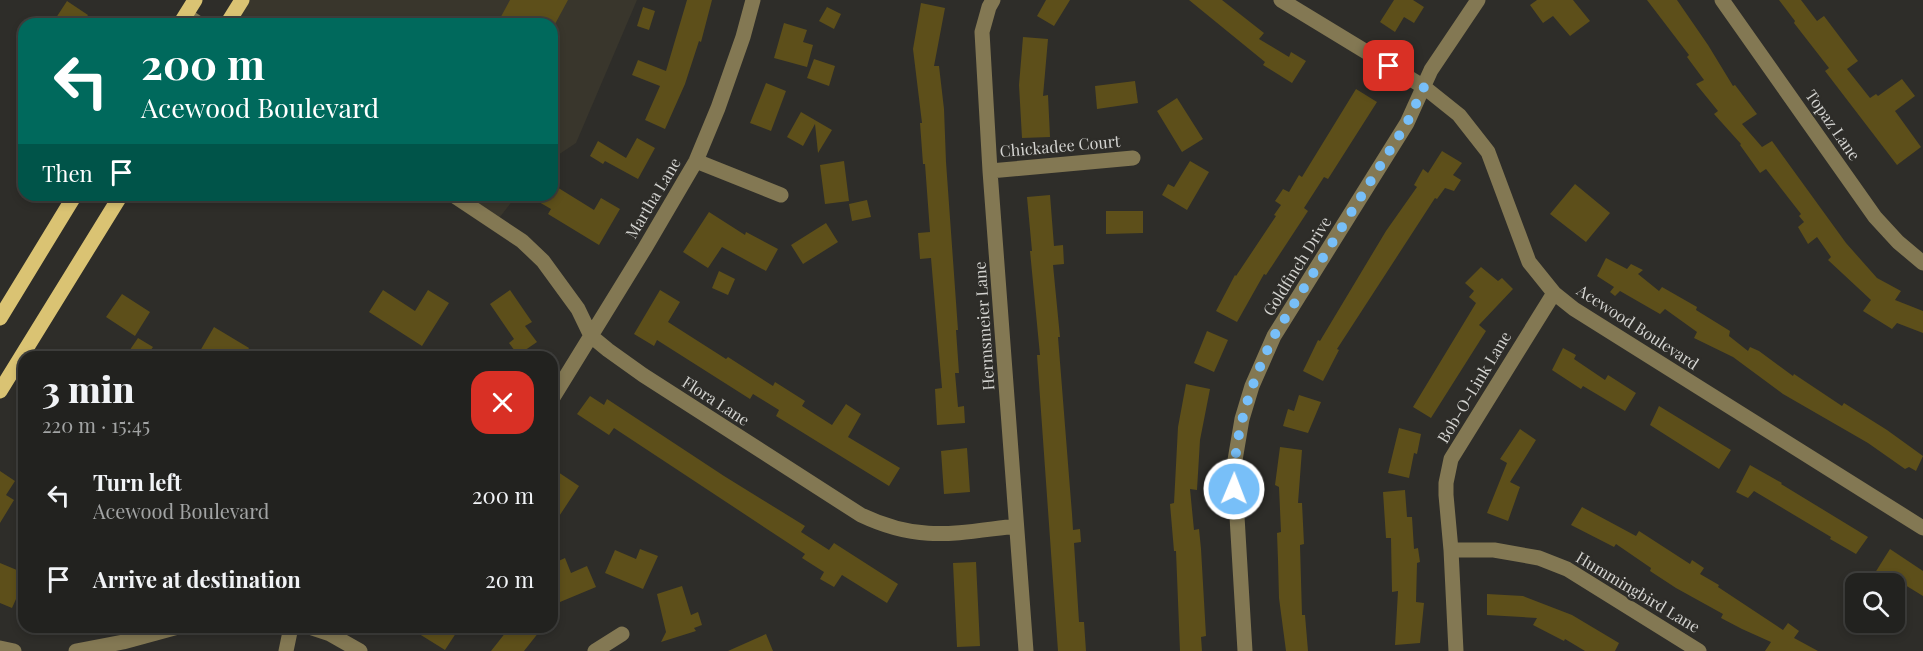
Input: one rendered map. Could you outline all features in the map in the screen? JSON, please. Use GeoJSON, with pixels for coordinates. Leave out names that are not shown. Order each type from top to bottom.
{"type":"FeatureCollection","features":[{"type":"Feature","properties":{"kind":"main road"},"geometry":{"type":"LineString","coordinates":[[184,18],[195,0]]}},
{"type":"Feature","properties":{"kind":"main road"},"geometry":{"type":"LineString","coordinates":[[231,18],[242,0]]}},
{"type":"Feature","properties":{"kind":"main road"},"geometry":{"type":"LineString","coordinates":[[0,318],[71,201]]}},
{"type":"Feature","properties":{"kind":"main road"},"geometry":{"type":"LineString","coordinates":[[25,351],[117,201]]}},
{"type":"Feature","properties":{"kind":"main road"},"geometry":{"type":"LineString","coordinates":[[0,391],[18,362]]}},
{"type":"Feature","properties":{"kind":"street","name":"Martha Lane"},"geometry":{"type":"LineString","coordinates":[[558,389],[696,161],[743,38],[753,0]]}},
{"type":"Feature","properties":{"kind":"street","name":"Hermsmeier Lane"},"geometry":{"type":"LineString","coordinates":[[993,0],[982,32],[990,171],[1026,651]]}},
{"type":"Feature","properties":{"kind":"street","name":"Goldfinch Drive"},"geometry":{"type":"LineString","coordinates":[[1245,651],[1234,466],[1242,419],[1252,386],[1274,336],[1407,123],[1431,70],[1478,0]]}},
{"type":"Feature","properties":{"kind":"street","name":"Topaz Lane"},"geometry":{"type":"LineString","coordinates":[[1722,0],[1875,217],[1898,242],[1923,263]]}},
{"type":"Feature","properties":{"kind":"street","name":"Acewood Boulevard"},"geometry":{"type":"LineString","coordinates":[[1288,2],[1424,87],[1459,115],[1488,152],[1529,262],[1554,293],[1574,309],[1923,528]]}},
{"type":"Feature","properties":{"kind":"street","name":"Chickadee Court"},"geometry":{"type":"LineString","coordinates":[[990,171],[1133,158]]}},
{"type":"Feature","properties":{"kind":"street"},"geometry":{"type":"LineString","coordinates":[[696,161],[781,195]]}},
{"type":"Feature","properties":{"kind":"street","name":"Flora Lane"},"geometry":{"type":"LineString","coordinates":[[462,201],[522,241],[543,261],[578,309],[591,336],[643,375],[841,503],[883,526],[924,534],[1016,526]]}},
{"type":"Feature","properties":{"kind":"street","name":"Bob-O-Link Lane"},"geometry":{"type":"LineString","coordinates":[[1456,651],[1446,483],[1451,459],[1554,293]]}},
{"type":"Feature","properties":{"kind":"street","name":"Hummingbird Lane"},"geometry":{"type":"LineString","coordinates":[[1451,550],[1494,550],[1539,558],[1567,569],[1699,651]]}},
{"type":"Feature","properties":{"kind":"street"},"geometry":{"type":"LineString","coordinates":[[76,651],[156,633]]}},
{"type":"Feature","properties":{"kind":"street"},"geometry":{"type":"LineString","coordinates":[[286,651],[290,633]]}},
{"type":"Feature","properties":{"kind":"street"},"geometry":{"type":"LineString","coordinates":[[326,633],[338,637],[360,651]]}},
{"type":"Feature","properties":{"kind":"street"},"geometry":{"type":"LineString","coordinates":[[595,651],[622,634]]}},
{"type":"Feature","properties":{"kind":"street"},"geometry":{"type":"LineString","coordinates":[[0,648],[15,651]]}},
{"type":"Feature","properties":{"kind":"shaded area"},"geometry":{"type":"Polygon","coordinates":[[[242,0],[637,0],[576,143],[558,155],[558,18],[231,18],[242,0]]]}},
{"type":"Feature","properties":{"kind":"shaded area"},"geometry":{"type":"Polygon","coordinates":[[[463,201],[512,201],[496,222],[463,201]]]}},
{"type":"Feature","properties":{"kind":"building"},"geometry":{"type":"Polygon","coordinates":[[[510,0],[568,0],[558,18],[500,18],[510,0]]]}},
{"type":"Feature","properties":{"kind":"building"},"geometry":{"type":"Polygon","coordinates":[[[687,0],[712,0],[701,42],[699,41],[685,84],[665,129],[645,120],[660,86],[632,75],[638,60],[666,71],[687,0]]]}},
{"type":"Feature","properties":{"kind":"building"},"geometry":{"type":"Polygon","coordinates":[[[1046,0],[1070,0],[1054,26],[1037,16],[1046,0]]]}},
{"type":"Feature","properties":{"kind":"building"},"geometry":{"type":"Polygon","coordinates":[[[1189,0],[1222,0],[1264,33],[1259,39],[1289,57],[1291,52],[1306,61],[1292,83],[1263,65],[1265,62],[1189,0]]]}},
{"type":"Feature","properties":{"kind":"building"},"geometry":{"type":"Polygon","coordinates":[[[1394,0],[1413,0],[1424,7],[1414,23],[1404,17],[1395,32],[1380,22],[1394,0]]]}},
{"type":"Feature","properties":{"kind":"building"},"geometry":{"type":"Polygon","coordinates":[[[1537,0],[1573,0],[1590,21],[1570,36],[1553,16],[1543,23],[1530,5],[1537,0]]]}},
{"type":"Feature","properties":{"kind":"building"},"geometry":{"type":"Polygon","coordinates":[[[1647,0],[1677,0],[1733,86],[1735,85],[1757,114],[1742,124],[1762,147],[1772,141],[1846,243],[1877,278],[1901,291],[1895,300],[1923,311],[1923,333],[1897,323],[1892,329],[1863,311],[1871,300],[1828,260],[1831,257],[1817,237],[1808,244],[1798,227],[1804,222],[1799,216],[1801,214],[1766,169],[1760,173],[1741,144],[1714,114],[1718,111],[1696,84],[1704,80],[1687,57],[1689,55],[1647,0]]]}},
{"type":"Feature","properties":{"kind":"building"},"geometry":{"type":"Polygon","coordinates":[[[1779,0],[1801,0],[1817,21],[1824,16],[1858,61],[1847,69],[1870,98],[1876,94],[1878,96],[1902,79],[1915,96],[1895,111],[1921,147],[1897,165],[1825,71],[1829,68],[1779,0]]]}},
{"type":"Feature","properties":{"kind":"building"},"geometry":{"type":"Polygon","coordinates":[[[67,1],[88,15],[86,18],[56,18],[67,1]]]}},
{"type":"Feature","properties":{"kind":"building"},"geometry":{"type":"Polygon","coordinates":[[[921,3],[945,8],[934,66],[939,66],[944,109],[958,330],[956,330],[959,373],[955,373],[958,407],[964,406],[965,423],[937,425],[935,389],[942,388],[931,258],[920,259],[918,233],[930,232],[925,164],[923,164],[920,123],[922,123],[913,49],[921,3]]]}},
{"type":"Feature","properties":{"kind":"building"},"geometry":{"type":"Polygon","coordinates":[[[643,7],[655,11],[649,30],[637,26],[643,7]]]}},
{"type":"Feature","properties":{"kind":"building"},"geometry":{"type":"Polygon","coordinates":[[[827,7],[841,14],[834,29],[819,21],[827,7]]]}},
{"type":"Feature","properties":{"kind":"building"},"geometry":{"type":"Polygon","coordinates":[[[784,23],[807,30],[803,42],[813,45],[807,67],[774,58],[784,23]]]}},
{"type":"Feature","properties":{"kind":"building"},"geometry":{"type":"Polygon","coordinates":[[[1023,37],[1048,39],[1043,96],[1048,95],[1050,137],[1022,138],[1019,85],[1023,37]]]}},
{"type":"Feature","properties":{"kind":"building"},"geometry":{"type":"Polygon","coordinates":[[[814,59],[835,66],[829,86],[807,78],[814,59]]]}},
{"type":"Feature","properties":{"kind":"building"},"geometry":{"type":"Polygon","coordinates":[[[1135,81],[1138,103],[1097,109],[1095,86],[1135,81]]]}},
{"type":"Feature","properties":{"kind":"building"},"geometry":{"type":"Polygon","coordinates":[[[766,83],[786,91],[771,131],[750,123],[766,83]]]}},
{"type":"Feature","properties":{"kind":"building"},"geometry":{"type":"Polygon","coordinates":[[[1356,89],[1377,102],[1328,179],[1324,177],[1304,208],[1308,211],[1266,275],[1264,274],[1237,322],[1216,311],[1235,275],[1276,216],[1274,215],[1281,205],[1275,201],[1283,189],[1289,192],[1299,175],[1302,177],[1356,89]]]}},
{"type":"Feature","properties":{"kind":"building"},"geometry":{"type":"Polygon","coordinates":[[[1177,98],[1203,139],[1182,152],[1157,111],[1177,98]]]}},
{"type":"Feature","properties":{"kind":"building"},"geometry":{"type":"Polygon","coordinates":[[[801,112],[832,130],[818,153],[815,124],[803,146],[787,137],[801,112]]]}},
{"type":"Feature","properties":{"kind":"building"},"geometry":{"type":"Polygon","coordinates":[[[637,138],[655,148],[638,179],[605,161],[603,164],[590,156],[598,141],[626,158],[637,138]]]}},
{"type":"Feature","properties":{"kind":"building"},"geometry":{"type":"Polygon","coordinates":[[[1442,151],[1462,163],[1453,175],[1461,180],[1454,191],[1445,188],[1437,199],[1435,198],[1337,349],[1339,350],[1323,381],[1303,371],[1318,340],[1320,341],[1386,231],[1417,187],[1414,185],[1423,169],[1428,173],[1442,151]]]}},
{"type":"Feature","properties":{"kind":"building"},"geometry":{"type":"Polygon","coordinates":[[[844,161],[849,201],[825,204],[820,165],[844,161]]]}},
{"type":"Feature","properties":{"kind":"building"},"geometry":{"type":"Polygon","coordinates":[[[1190,161],[1209,172],[1187,210],[1162,195],[1168,184],[1174,187],[1190,161]]]}},
{"type":"Feature","properties":{"kind":"building"},"geometry":{"type":"Polygon","coordinates":[[[1575,184],[1610,213],[1586,242],[1550,214],[1575,184]]]}},
{"type":"Feature","properties":{"kind":"building"},"geometry":{"type":"Polygon","coordinates":[[[558,188],[594,210],[601,198],[620,209],[599,245],[548,214],[551,209],[537,201],[558,201],[558,188]]]}},
{"type":"Feature","properties":{"kind":"building"},"geometry":{"type":"Polygon","coordinates":[[[1050,195],[1054,246],[1063,245],[1064,264],[1053,265],[1073,530],[1080,529],[1081,542],[1074,543],[1079,622],[1084,622],[1086,651],[1058,651],[1037,355],[1040,355],[1027,197],[1050,195]]]}},
{"type":"Feature","properties":{"kind":"building"},"geometry":{"type":"Polygon","coordinates":[[[867,200],[871,217],[852,221],[849,204],[867,200]]]}},
{"type":"Feature","properties":{"kind":"building"},"geometry":{"type":"Polygon","coordinates":[[[1106,211],[1143,211],[1143,233],[1106,234],[1106,211]]]}},
{"type":"Feature","properties":{"kind":"building"},"geometry":{"type":"Polygon","coordinates":[[[709,212],[745,235],[746,232],[778,249],[766,271],[722,247],[708,268],[683,252],[709,212]]]}},
{"type":"Feature","properties":{"kind":"building"},"geometry":{"type":"Polygon","coordinates":[[[826,223],[838,242],[803,264],[791,245],[826,223]]]}},
{"type":"Feature","properties":{"kind":"building"},"geometry":{"type":"Polygon","coordinates":[[[1606,258],[1627,269],[1631,264],[1643,270],[1638,274],[1659,291],[1662,287],[1697,307],[1696,310],[1730,331],[1729,336],[1748,351],[1750,347],[1759,351],[1793,376],[1794,374],[1842,406],[1844,403],[1887,430],[1923,456],[1916,471],[1909,467],[1905,469],[1868,443],[1783,394],[1733,357],[1694,338],[1697,332],[1665,309],[1660,314],[1620,291],[1615,296],[1610,292],[1614,287],[1597,276],[1606,258]]]}},
{"type":"Feature","properties":{"kind":"building"},"geometry":{"type":"Polygon","coordinates":[[[1481,267],[1498,281],[1502,278],[1513,289],[1479,325],[1486,331],[1431,418],[1413,407],[1476,303],[1469,297],[1474,291],[1465,283],[1481,267]]]}},
{"type":"Feature","properties":{"kind":"building"},"geometry":{"type":"Polygon","coordinates":[[[719,271],[735,279],[728,295],[712,288],[719,271]]]}},
{"type":"Feature","properties":{"kind":"building"},"geometry":{"type":"Polygon","coordinates":[[[383,290],[415,311],[428,290],[449,303],[422,346],[369,312],[383,290]]]}},
{"type":"Feature","properties":{"kind":"building"},"geometry":{"type":"Polygon","coordinates":[[[510,290],[532,322],[525,326],[537,342],[524,351],[515,351],[509,343],[514,339],[490,304],[510,290]]]}},
{"type":"Feature","properties":{"kind":"building"},"geometry":{"type":"Polygon","coordinates":[[[660,290],[680,302],[668,322],[773,386],[775,382],[805,401],[802,406],[832,425],[846,404],[861,414],[848,437],[900,468],[889,486],[776,416],[779,410],[753,394],[750,399],[657,340],[654,346],[634,334],[660,290]]]}},
{"type":"Feature","properties":{"kind":"building"},"geometry":{"type":"Polygon","coordinates":[[[122,294],[150,312],[135,336],[106,317],[122,294]]]}},
{"type":"Feature","properties":{"kind":"building"},"geometry":{"type":"Polygon","coordinates":[[[214,327],[249,348],[247,351],[200,351],[214,327]]]}},
{"type":"Feature","properties":{"kind":"building"},"geometry":{"type":"Polygon","coordinates":[[[1207,331],[1228,340],[1214,372],[1194,363],[1207,331]]]}},
{"type":"Feature","properties":{"kind":"building"},"geometry":{"type":"Polygon","coordinates":[[[138,338],[153,347],[150,351],[129,351],[138,338]]]}},
{"type":"Feature","properties":{"kind":"building"},"geometry":{"type":"Polygon","coordinates":[[[1563,348],[1576,355],[1574,359],[1605,380],[1608,375],[1636,393],[1625,411],[1583,386],[1581,389],[1552,370],[1563,348]]]}},
{"type":"Feature","properties":{"kind":"building"},"geometry":{"type":"Polygon","coordinates":[[[1186,384],[1210,389],[1200,440],[1197,490],[1190,489],[1194,530],[1199,529],[1201,549],[1206,636],[1201,637],[1202,651],[1180,651],[1176,551],[1174,551],[1170,504],[1174,503],[1178,427],[1186,384]]]}},
{"type":"Feature","properties":{"kind":"building"},"geometry":{"type":"Polygon","coordinates":[[[1299,395],[1321,402],[1308,433],[1283,426],[1288,409],[1294,411],[1299,395]]]}},
{"type":"Feature","properties":{"kind":"building"},"geometry":{"type":"Polygon","coordinates":[[[590,396],[604,405],[607,399],[805,526],[801,532],[829,550],[834,543],[898,584],[887,603],[842,575],[834,587],[820,579],[824,572],[802,558],[805,554],[614,428],[609,435],[577,414],[590,396]]]}},
{"type":"Feature","properties":{"kind":"building"},"geometry":{"type":"Polygon","coordinates":[[[1659,406],[1731,450],[1719,469],[1650,425],[1659,406]]]}},
{"type":"Feature","properties":{"kind":"building"},"geometry":{"type":"Polygon","coordinates":[[[1399,428],[1421,434],[1409,478],[1388,473],[1399,428]]]}},
{"type":"Feature","properties":{"kind":"building"},"geometry":{"type":"Polygon","coordinates":[[[1520,429],[1536,440],[1510,482],[1520,487],[1508,521],[1487,513],[1507,463],[1500,459],[1520,429]]]}},
{"type":"Feature","properties":{"kind":"building"},"geometry":{"type":"Polygon","coordinates":[[[1280,447],[1302,450],[1298,503],[1302,503],[1304,544],[1300,545],[1302,615],[1305,615],[1308,651],[1286,651],[1279,598],[1277,533],[1281,532],[1279,487],[1275,485],[1280,447]]]}},
{"type":"Feature","properties":{"kind":"building"},"geometry":{"type":"Polygon","coordinates":[[[967,448],[970,492],[944,494],[941,451],[967,448]]]}},
{"type":"Feature","properties":{"kind":"building"},"geometry":{"type":"Polygon","coordinates":[[[1750,465],[1868,537],[1856,554],[1754,491],[1748,498],[1736,492],[1750,465]]]}},
{"type":"Feature","properties":{"kind":"building"},"geometry":{"type":"Polygon","coordinates":[[[0,471],[15,481],[6,495],[14,500],[0,523],[0,471]]]}},
{"type":"Feature","properties":{"kind":"building"},"geometry":{"type":"Polygon","coordinates":[[[558,472],[579,486],[558,518],[558,472]]]}},
{"type":"Feature","properties":{"kind":"building"},"geometry":{"type":"Polygon","coordinates":[[[1405,490],[1407,517],[1412,517],[1414,549],[1418,548],[1420,562],[1417,563],[1416,602],[1424,603],[1420,643],[1395,645],[1398,591],[1392,592],[1391,538],[1386,538],[1383,492],[1405,490]]]}},
{"type":"Feature","properties":{"kind":"building"},"geometry":{"type":"Polygon","coordinates":[[[1582,507],[1636,536],[1639,531],[1690,564],[1692,560],[1704,568],[1700,574],[1719,585],[1718,587],[1783,630],[1788,623],[1799,631],[1794,638],[1818,651],[1765,651],[1771,642],[1721,618],[1723,614],[1650,571],[1651,568],[1616,544],[1614,547],[1571,525],[1582,507]]]}},
{"type":"Feature","properties":{"kind":"building"},"geometry":{"type":"Polygon","coordinates":[[[640,549],[658,556],[643,589],[605,573],[615,550],[636,559],[640,549]]]}},
{"type":"Feature","properties":{"kind":"building"},"geometry":{"type":"Polygon","coordinates":[[[1890,549],[1923,571],[1923,596],[1905,585],[1905,573],[1875,573],[1890,549]]]}},
{"type":"Feature","properties":{"kind":"building"},"geometry":{"type":"Polygon","coordinates":[[[565,558],[571,573],[587,566],[596,587],[560,602],[558,561],[565,558]]]}},
{"type":"Feature","properties":{"kind":"building"},"geometry":{"type":"Polygon","coordinates":[[[976,562],[980,646],[957,647],[953,563],[976,562]]]}},
{"type":"Feature","properties":{"kind":"building"},"geometry":{"type":"Polygon","coordinates":[[[0,563],[18,570],[18,594],[12,608],[0,603],[0,563]]]}},
{"type":"Feature","properties":{"kind":"building"},"geometry":{"type":"Polygon","coordinates":[[[682,586],[691,615],[698,612],[702,625],[694,628],[696,631],[661,642],[666,632],[657,594],[682,586]]]}},
{"type":"Feature","properties":{"kind":"building"},"geometry":{"type":"Polygon","coordinates":[[[1487,594],[1523,596],[1572,615],[1619,643],[1615,651],[1585,651],[1533,625],[1537,618],[1487,615],[1487,594]]]}},
{"type":"Feature","properties":{"kind":"building"},"geometry":{"type":"Polygon","coordinates":[[[418,633],[456,633],[445,650],[418,633]]]}},
{"type":"Feature","properties":{"kind":"building"},"geometry":{"type":"Polygon","coordinates":[[[505,633],[538,633],[524,651],[491,651],[505,633]]]}},
{"type":"Feature","properties":{"kind":"building"},"geometry":{"type":"Polygon","coordinates":[[[766,634],[773,651],[728,651],[766,634]]]}},
{"type":"Feature","properties":{"kind":"route"},"geometry":{"type":"LineString","coordinates":[[1234,489],[1234,466],[1242,419],[1258,369],[1274,336],[1407,123],[1424,87],[1389,66]]}}]}
